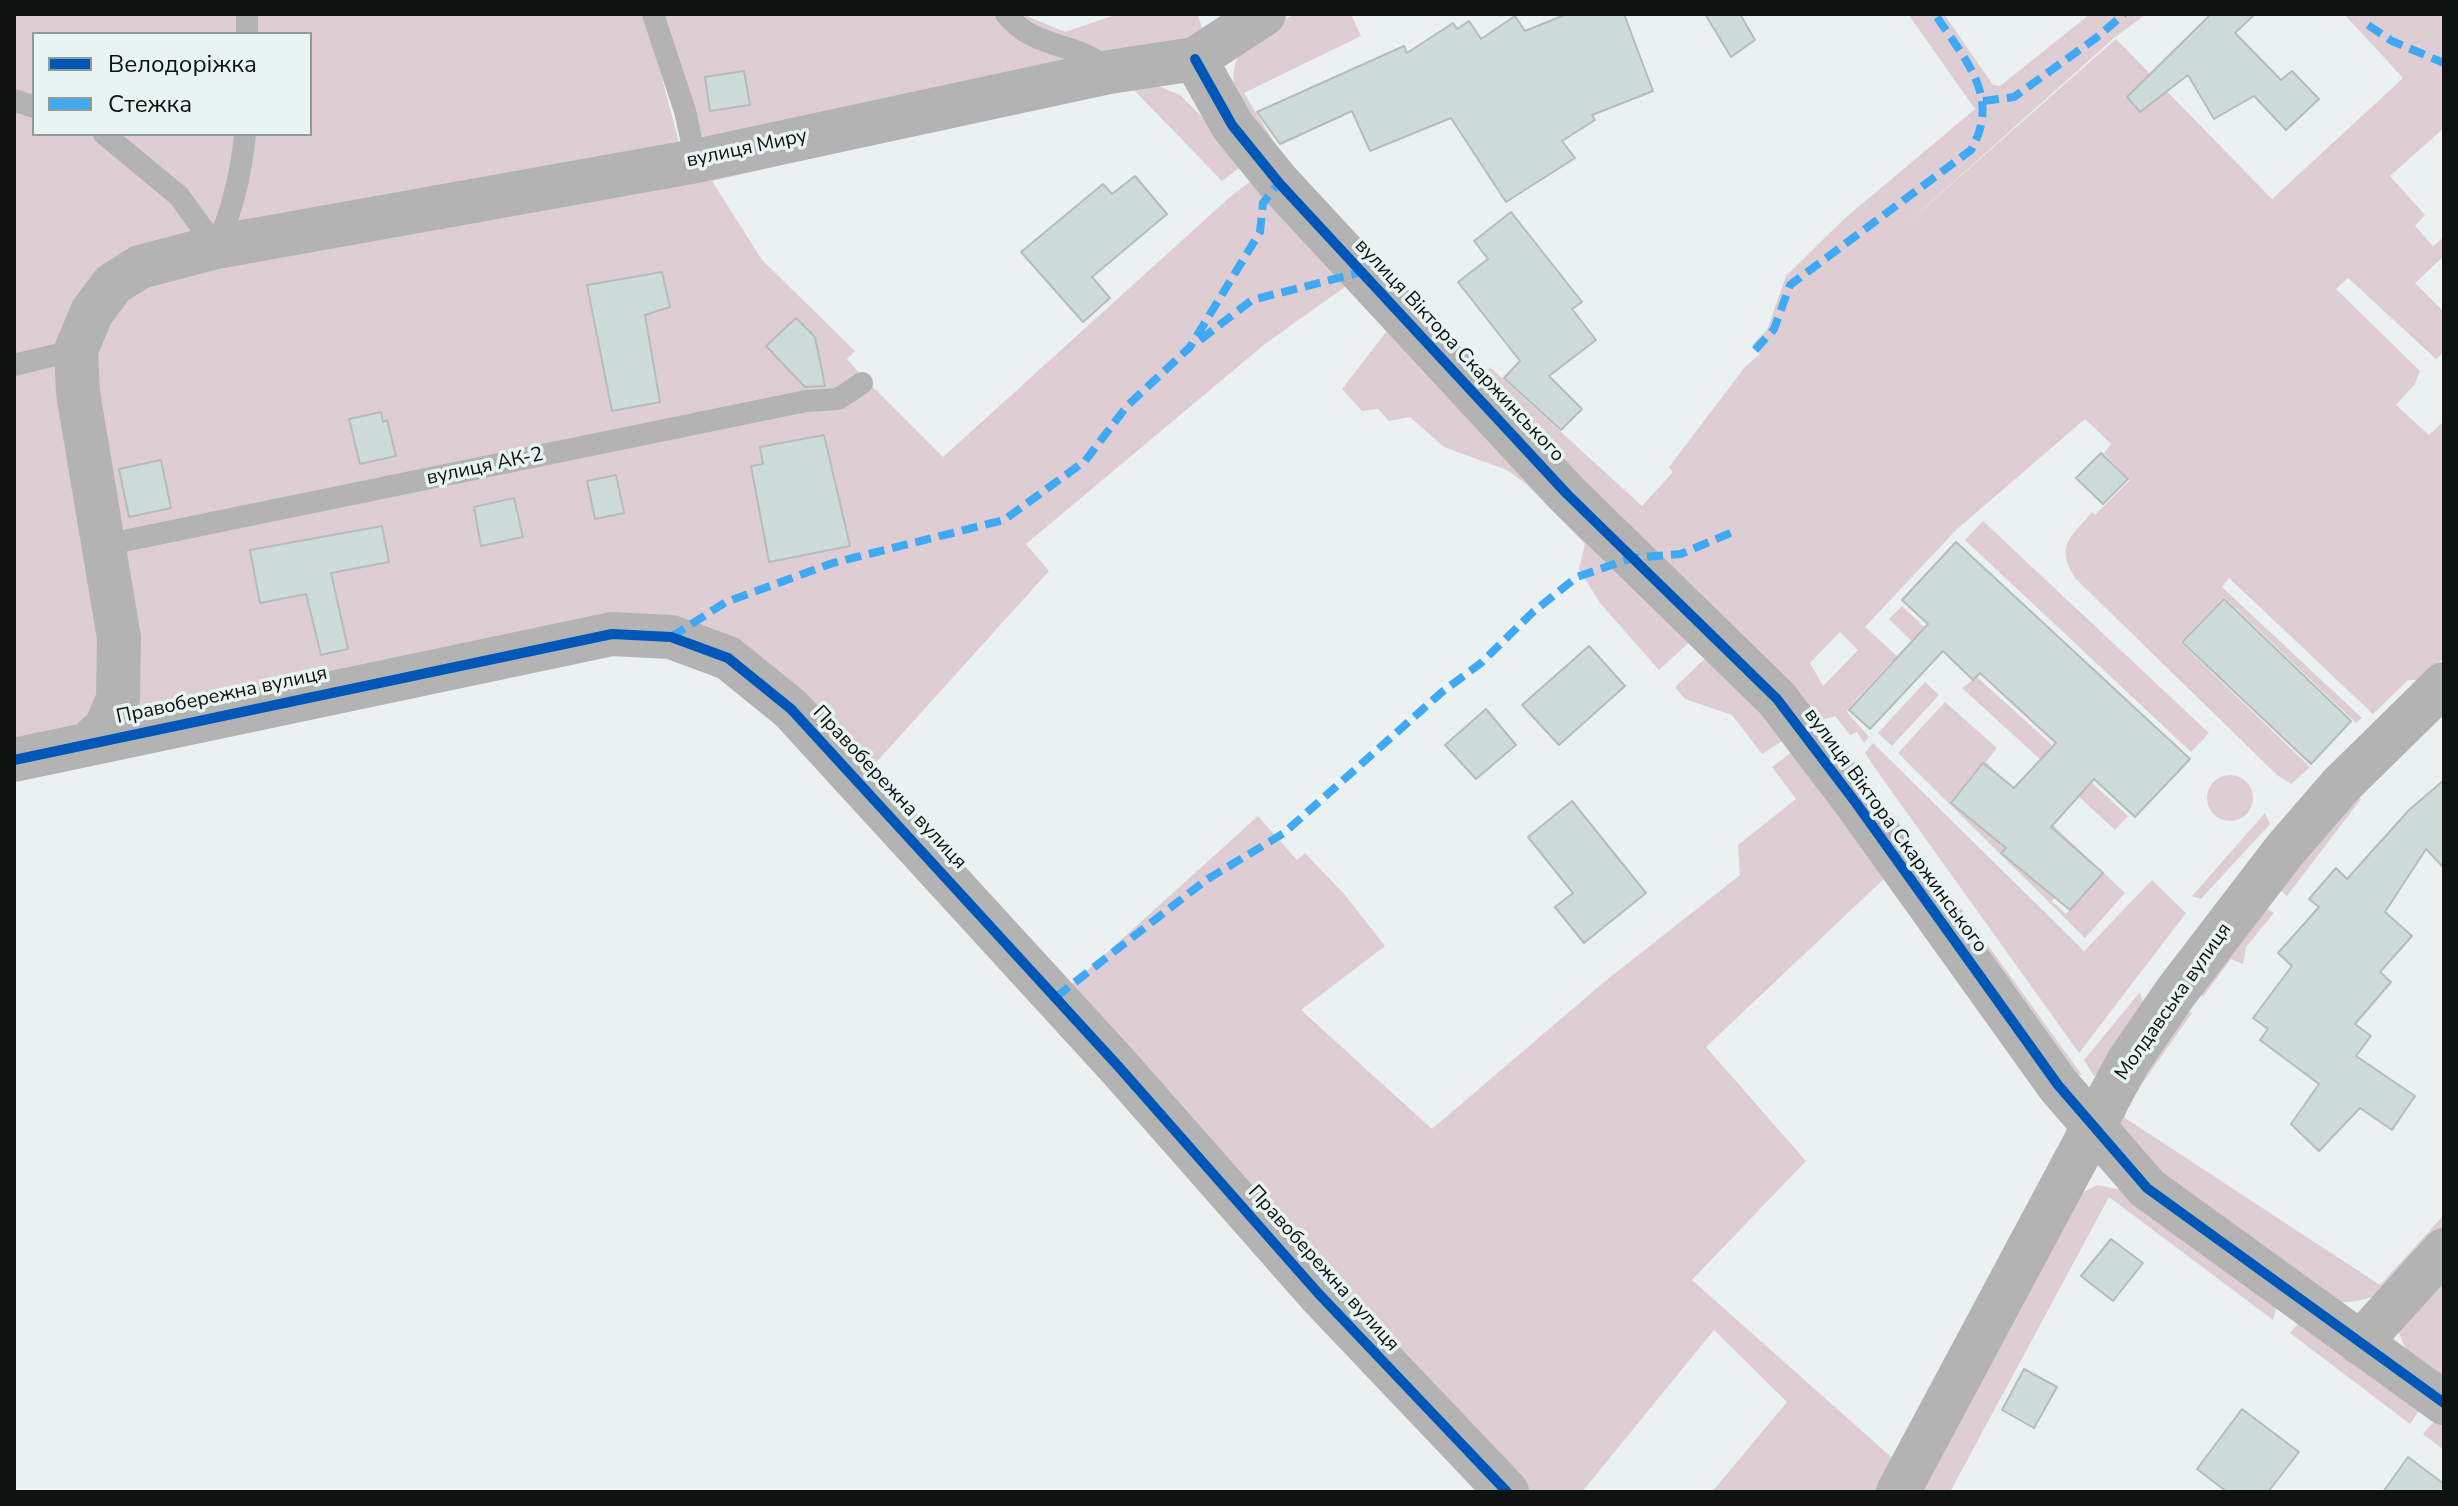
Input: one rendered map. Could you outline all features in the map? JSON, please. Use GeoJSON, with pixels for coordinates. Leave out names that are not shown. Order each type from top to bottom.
{"type":"FeatureCollection","features":[{"type":"Feature","properties":{"kind":"street","name":"вулиця Миру"},"geometry":{"type":"LineString","coordinates":[[76,350],[92,312],[113,284],[140,267],[216,247],[696,161],[1109,72],[1195,59],[1264,14]]}},
{"type":"Feature","properties":{"kind":"street","name":"вулиця Віктора Скаржинського"},"geometry":{"type":"LineString","coordinates":[[1195,59],[1232,125],[1279,183],[1567,494],[1777,699],[2093,1130],[2147,1188],[2444,1403]]}},
{"type":"Feature","properties":{"kind":"street"},"geometry":{"type":"LineString","coordinates":[[76,350],[78,393],[119,638],[118,699],[106,727],[91,741]]}},
{"type":"Feature","properties":{"kind":"street","name":"Правобережна вулиця"},"geometry":{"type":"LineString","coordinates":[[14,760],[91,741],[612,634],[671,637],[728,658],[791,709],[1118,1066],[1318,1293],[1507,1492]]}},
{"type":"Feature","properties":{"kind":"street","name":"Молдавська вулиця"},"geometry":{"type":"LineString","coordinates":[[1898,1492],[2128,1062],[2255,886],[2341,785],[2444,684]]}},
{"type":"Feature","properties":{"kind":"street"},"geometry":{"type":"LineString","coordinates":[[118,699],[137,719],[158,728]]}},
{"type":"Feature","properties":{"kind":"street"},"geometry":{"type":"LineString","coordinates":[[2360,1343],[2444,1250]]}},
{"type":"Feature","properties":{"kind":"lane"},"geometry":{"type":"LineString","coordinates":[[653,14],[685,111],[696,161]]}},
{"type":"Feature","properties":{"kind":"lane"},"geometry":{"type":"LineString","coordinates":[[1006,14],[1016,27],[1035,39],[1098,60],[1109,72]]}},
{"type":"Feature","properties":{"kind":"lane"},"geometry":{"type":"LineString","coordinates":[[106,136],[179,196],[216,247],[231,214],[245,136]]}},
{"type":"Feature","properties":{"kind":"lane"},"geometry":{"type":"LineString","coordinates":[[14,365],[76,350]]}},
{"type":"Feature","properties":{"kind":"lane","name":"вулиця АК-2"},"geometry":{"type":"LineString","coordinates":[[104,545],[806,401],[838,399],[862,383]]}},
{"type":"Feature","properties":{"kind":"shaded area"},"geometry":{"type":"Polygon","coordinates":[[[14,14],[645,14],[681,150],[87,293],[109,631],[97,718],[14,753],[14,14]]]}},
{"type":"Feature","properties":{"kind":"shaded area"},"geometry":{"type":"Polygon","coordinates":[[[663,14],[1000,14],[1083,61],[706,143],[685,98],[663,14]]]}},
{"type":"Feature","properties":{"kind":"shaded area"},"geometry":{"type":"Polygon","coordinates":[[[1008,14],[1022,14],[1065,32],[1118,14],[1197,14],[1204,32],[1178,45],[1114,59],[1008,14]]]}},
{"type":"Feature","properties":{"kind":"shaded area"},"geometry":{"type":"Polygon","coordinates":[[[1296,14],[1351,14],[1361,36],[1244,93],[1305,193],[1235,92],[1234,76],[1236,62],[1249,42],[1296,14]]]}},
{"type":"Feature","properties":{"kind":"shaded area"},"geometry":{"type":"Polygon","coordinates":[[[1908,14],[1944,14],[1993,85],[2000,86],[2090,14],[2146,14],[2114,38],[1896,233],[2116,39],[2272,199],[2403,78],[2344,14],[2444,14],[2444,128],[2390,176],[2425,215],[2415,226],[2433,246],[2444,237],[2444,256],[2415,283],[2444,312],[2444,352],[2436,359],[2348,278],[2336,289],[2420,371],[2415,384],[2396,405],[2429,435],[2444,421],[2444,658],[2420,680],[2408,680],[2373,714],[2229,578],[2222,587],[2362,718],[2356,723],[2224,597],[2180,642],[2310,767],[2291,784],[2277,775],[2075,578],[2066,558],[2068,543],[2092,512],[2095,515],[2130,480],[2104,453],[2111,444],[2085,419],[1956,530],[1865,627],[1918,675],[1912,681],[1891,662],[1848,709],[1847,712],[1869,737],[1864,743],[1857,732],[1850,735],[1835,716],[1816,722],[1496,399],[1501,390],[1487,372],[1490,367],[1642,506],[1673,472],[1669,467],[1745,367],[1760,354],[1752,345],[1767,330],[1786,276],[1844,219],[1975,109],[1908,14]],[[1840,632],[1810,663],[1823,686],[1858,650],[1840,632]]]}},
{"type":"Feature","properties":{"kind":"shaded area"},"geometry":{"type":"Polygon","coordinates":[[[1153,84],[1180,95],[1247,162],[1222,181],[1133,89],[1153,84]]]}},
{"type":"Feature","properties":{"kind":"shaded area"},"geometry":{"type":"Polygon","coordinates":[[[1002,115],[712,181],[762,260],[855,351],[847,359],[860,374],[833,395],[125,537],[92,423],[98,320],[125,284],[1002,115]]]}},
{"type":"Feature","properties":{"kind":"shaded area"},"geometry":{"type":"Polygon","coordinates":[[[1259,175],[1697,635],[1659,670],[1600,603],[1579,569],[1585,544],[1526,484],[1507,470],[1444,447],[1410,417],[1389,421],[1378,409],[1362,411],[1342,389],[1390,327],[1349,284],[1265,344],[1026,544],[1049,571],[862,778],[707,642],[162,720],[124,709],[119,550],[845,404],[872,386],[943,457],[1231,196],[1259,175]]]}},
{"type":"Feature","properties":{"kind":"shaded area"},"geometry":{"type":"Polygon","coordinates":[[[1983,521],[2209,733],[2191,752],[1965,540],[1983,521]]]}},
{"type":"Feature","properties":{"kind":"shaded area"},"geometry":{"type":"Polygon","coordinates":[[[1902,606],[1938,640],[1928,657],[1889,619],[1902,606]]]}},
{"type":"Feature","properties":{"kind":"shaded area"},"geometry":{"type":"Polygon","coordinates":[[[1713,651],[1787,738],[1762,754],[1732,715],[1685,699],[1675,687],[1713,651]]]}},
{"type":"Feature","properties":{"kind":"shaded area"},"geometry":{"type":"Polygon","coordinates":[[[1977,677],[2052,745],[2048,750],[2051,753],[2043,762],[1962,688],[1977,677]]]}},
{"type":"Feature","properties":{"kind":"shaded area"},"geometry":{"type":"Polygon","coordinates":[[[1925,682],[1939,695],[1892,746],[1878,733],[1925,682]]]}},
{"type":"Feature","properties":{"kind":"shaded area"},"geometry":{"type":"Polygon","coordinates":[[[1945,702],[1997,748],[1986,762],[2125,893],[2085,938],[1898,753],[1945,702]],[[1983,763],[1952,802],[1998,775],[1983,763]],[[2035,812],[2002,853],[2018,866],[2035,812]],[[2088,861],[2052,901],[2066,914],[2103,873],[2088,861]]]}},
{"type":"Feature","properties":{"kind":"shaded area"},"geometry":{"type":"Polygon","coordinates":[[[1821,729],[1831,729],[2082,1075],[2074,1074],[1821,729]]]}},
{"type":"Feature","properties":{"kind":"shaded area"},"geometry":{"type":"Polygon","coordinates":[[[1873,743],[2084,951],[2152,880],[2186,913],[2079,1053],[1865,753],[1873,743]]]}},
{"type":"Feature","properties":{"kind":"shaded area"},"geometry":{"type":"Polygon","coordinates":[[[1794,750],[1887,876],[1706,1047],[1806,1161],[1692,1280],[1898,1463],[1882,1492],[1712,1492],[1787,1402],[1714,1330],[1582,1492],[1517,1492],[1060,995],[1258,816],[1297,860],[1305,853],[1345,895],[1385,946],[1301,1010],[1432,1129],[1604,982],[1740,875],[1738,845],[1796,799],[1772,767],[1794,750]]]}},
{"type":"Feature","properties":{"kind":"shaded area"},"geometry":{"type":"Polygon","coordinates":[[[2230,775],[2246,782],[2253,798],[2246,814],[2230,821],[2214,814],[2207,798],[2214,782],[2230,775]]]}},
{"type":"Feature","properties":{"kind":"shaded area"},"geometry":{"type":"Polygon","coordinates":[[[2091,782],[2128,816],[2115,830],[2075,793],[2083,784],[2087,787],[2091,782]]]}},
{"type":"Feature","properties":{"kind":"shaded area"},"geometry":{"type":"Polygon","coordinates":[[[2356,796],[2361,799],[2287,896],[2277,887],[2356,796]]]}},
{"type":"Feature","properties":{"kind":"shaded area"},"geometry":{"type":"Polygon","coordinates":[[[2265,813],[2270,824],[2201,899],[2192,896],[2265,813]]]}},
{"type":"Feature","properties":{"kind":"shaded area"},"geometry":{"type":"Polygon","coordinates":[[[2262,905],[2274,913],[2246,947],[2243,964],[2231,959],[2203,997],[2197,991],[2262,905]]]}},
{"type":"Feature","properties":{"kind":"shaded area"},"geometry":{"type":"Polygon","coordinates":[[[2140,992],[2143,1003],[2099,1075],[2094,1076],[2084,1060],[2140,992]]]}},
{"type":"Feature","properties":{"kind":"shaded area"},"geometry":{"type":"Polygon","coordinates":[[[2185,1009],[2192,1013],[2127,1105],[2125,1118],[2380,1285],[2444,1215],[2444,1231],[2386,1290],[2356,1301],[2337,1302],[2148,1168],[2114,1123],[2185,1009]]]}},
{"type":"Feature","properties":{"kind":"shaded area"},"geometry":{"type":"Polygon","coordinates":[[[2097,1185],[2121,1190],[2278,1304],[2273,1320],[2109,1197],[1950,1492],[1914,1492],[2078,1195],[2097,1185]]]}},
{"type":"Feature","properties":{"kind":"shaded area"},"geometry":{"type":"Polygon","coordinates":[[[2444,1270],[2444,1383],[2409,1358],[2397,1328],[2444,1270]]]}},
{"type":"Feature","properties":{"kind":"shaded area"},"geometry":{"type":"Polygon","coordinates":[[[2301,1320],[2421,1408],[2410,1424],[2290,1333],[2301,1320]]]}},
{"type":"Feature","properties":{"kind":"shaded area"},"geometry":{"type":"Polygon","coordinates":[[[2436,1419],[2444,1425],[2444,1450],[2423,1434],[2436,1419]]]}},
{"type":"Feature","properties":{"kind":"building"},"geometry":{"type":"Polygon","coordinates":[[[1567,14],[1624,14],[1653,91],[1592,115],[1595,120],[1562,141],[1575,158],[1506,202],[1451,118],[1370,151],[1352,111],[1280,144],[1257,112],[1404,46],[1407,53],[1453,23],[1457,29],[1469,21],[1481,39],[1515,16],[1525,31],[1567,14]]]}},
{"type":"Feature","properties":{"kind":"building"},"geometry":{"type":"Polygon","coordinates":[[[1705,14],[1740,14],[1755,40],[1731,57],[1705,14]]]}},
{"type":"Feature","properties":{"kind":"building"},"geometry":{"type":"Polygon","coordinates":[[[2211,14],[2255,14],[2235,33],[2281,80],[2292,71],[2319,99],[2286,130],[2254,96],[2214,119],[2188,75],[2140,112],[2127,97],[2211,14]]]}},
{"type":"Feature","properties":{"kind":"building"},"geometry":{"type":"Polygon","coordinates":[[[744,71],[750,105],[710,111],[705,77],[744,71]]]}},
{"type":"Feature","properties":{"kind":"building"},"geometry":{"type":"Polygon","coordinates":[[[1135,176],[1167,214],[1092,277],[1110,298],[1083,322],[1021,252],[1103,184],[1112,194],[1135,176]]]}},
{"type":"Feature","properties":{"kind":"building"},"geometry":{"type":"Polygon","coordinates":[[[1511,212],[1582,302],[1572,309],[1596,340],[1549,376],[1582,409],[1561,430],[1504,378],[1520,361],[1458,282],[1488,259],[1474,241],[1511,212]]]}},
{"type":"Feature","properties":{"kind":"building"},"geometry":{"type":"Polygon","coordinates":[[[662,272],[670,307],[645,315],[660,402],[612,411],[587,285],[662,272]]]}},
{"type":"Feature","properties":{"kind":"building"},"geometry":{"type":"Polygon","coordinates":[[[796,318],[815,337],[825,386],[805,387],[766,346],[796,318]]]}},
{"type":"Feature","properties":{"kind":"building"},"geometry":{"type":"Polygon","coordinates":[[[381,412],[383,422],[387,420],[396,456],[360,464],[349,419],[381,412]]]}},
{"type":"Feature","properties":{"kind":"building"},"geometry":{"type":"Polygon","coordinates":[[[824,435],[850,546],[769,562],[751,466],[763,464],[760,447],[824,435]]]}},
{"type":"Feature","properties":{"kind":"building"},"geometry":{"type":"Polygon","coordinates":[[[2101,453],[2128,479],[2103,504],[2076,478],[2101,453]]]}},
{"type":"Feature","properties":{"kind":"building"},"geometry":{"type":"Polygon","coordinates":[[[161,460],[171,508],[129,517],[119,469],[161,460]]]}},
{"type":"Feature","properties":{"kind":"building"},"geometry":{"type":"Polygon","coordinates":[[[616,475],[624,513],[595,519],[587,481],[616,475]]]}},
{"type":"Feature","properties":{"kind":"building"},"geometry":{"type":"Polygon","coordinates":[[[514,498],[523,537],[481,546],[474,507],[514,498]]]}},
{"type":"Feature","properties":{"kind":"building"},"geometry":{"type":"Polygon","coordinates":[[[382,526],[389,562],[331,573],[348,649],[321,655],[306,594],[260,603],[250,550],[382,526]]]}},
{"type":"Feature","properties":{"kind":"building"},"geometry":{"type":"Polygon","coordinates":[[[1956,542],[2190,759],[2135,817],[2094,779],[2051,827],[2103,873],[2070,910],[2001,853],[2006,848],[1951,803],[1983,763],[2014,788],[2056,743],[1980,673],[1973,680],[1943,651],[1870,729],[1849,710],[1928,624],[1902,600],[1956,542]]]}},
{"type":"Feature","properties":{"kind":"building"},"geometry":{"type":"Polygon","coordinates":[[[2224,599],[2351,721],[2311,764],[2182,642],[2224,599]]]}},
{"type":"Feature","properties":{"kind":"building"},"geometry":{"type":"Polygon","coordinates":[[[1589,646],[1625,686],[1559,745],[1522,705],[1589,646]]]}},
{"type":"Feature","properties":{"kind":"building"},"geometry":{"type":"Polygon","coordinates":[[[1486,709],[1516,745],[1476,779],[1445,745],[1486,709]]]}},
{"type":"Feature","properties":{"kind":"building"},"geometry":{"type":"Polygon","coordinates":[[[2444,780],[2444,868],[2426,849],[2385,912],[2412,936],[2380,972],[2391,982],[2355,1024],[2371,1036],[2356,1056],[2415,1096],[2392,1130],[2360,1108],[2319,1151],[2291,1124],[2319,1084],[2260,1040],[2268,1029],[2253,1018],[2292,966],[2278,953],[2319,907],[2309,899],[2336,868],[2347,879],[2409,810],[2444,780]]]}},
{"type":"Feature","properties":{"kind":"building"},"geometry":{"type":"Polygon","coordinates":[[[1572,801],[1646,893],[1584,943],[1555,907],[1573,893],[1528,837],[1572,801]]]}},
{"type":"Feature","properties":{"kind":"building"},"geometry":{"type":"Polygon","coordinates":[[[2111,1239],[2143,1263],[2113,1301],[2081,1276],[2111,1239]]]}},
{"type":"Feature","properties":{"kind":"building"},"geometry":{"type":"Polygon","coordinates":[[[2024,1369],[2057,1387],[2034,1428],[2002,1410],[2024,1369]]]}},
{"type":"Feature","properties":{"kind":"building"},"geometry":{"type":"Polygon","coordinates":[[[2242,1409],[2299,1452],[2268,1492],[2227,1492],[2197,1469],[2242,1409]]]}},
{"type":"Feature","properties":{"kind":"building"},"geometry":{"type":"Polygon","coordinates":[[[2408,1457],[2444,1484],[2444,1492],[2383,1492],[2408,1457]]]}},
{"type":"Feature","properties":{"kind":"marked path"},"geometry":{"type":"LineString","coordinates":[[1755,350],[1774,329],[1790,285],[1971,150],[1980,130],[1983,112],[1981,95],[1967,63],[1935,14]]}},
{"type":"Feature","properties":{"kind":"marked path"},"geometry":{"type":"LineString","coordinates":[[1983,101],[2014,97],[2124,14]]}},
{"type":"Feature","properties":{"kind":"marked path"},"geometry":{"type":"LineString","coordinates":[[2368,25],[2392,41],[2444,63]]}},
{"type":"Feature","properties":{"kind":"marked path"},"geometry":{"type":"LineString","coordinates":[[671,637],[726,602],[833,563],[1004,520],[1085,461],[1127,406],[1190,347],[1260,232],[1263,203],[1279,183]]}},
{"type":"Feature","properties":{"kind":"marked path"},"geometry":{"type":"LineString","coordinates":[[1200,340],[1252,300],[1362,272]]}},
{"type":"Feature","properties":{"kind":"marked path"},"geometry":{"type":"LineString","coordinates":[[1056,997],[1206,880],[1284,833],[1442,692],[1481,663],[1533,612],[1577,577],[1632,558],[1681,554],[1735,531]]}},
{"type":"Feature","properties":{"kind":"cycle path"},"geometry":{"type":"LineString","coordinates":[[1195,59],[1232,125],[1279,183],[1567,494],[1777,699],[1856,803],[2058,1085],[2147,1188],[2444,1403]]}},
{"type":"Feature","properties":{"kind":"cycle path"},"geometry":{"type":"LineString","coordinates":[[14,760],[612,634],[671,637],[728,658],[791,709],[1118,1066],[1318,1293],[1507,1492]]}}]}
